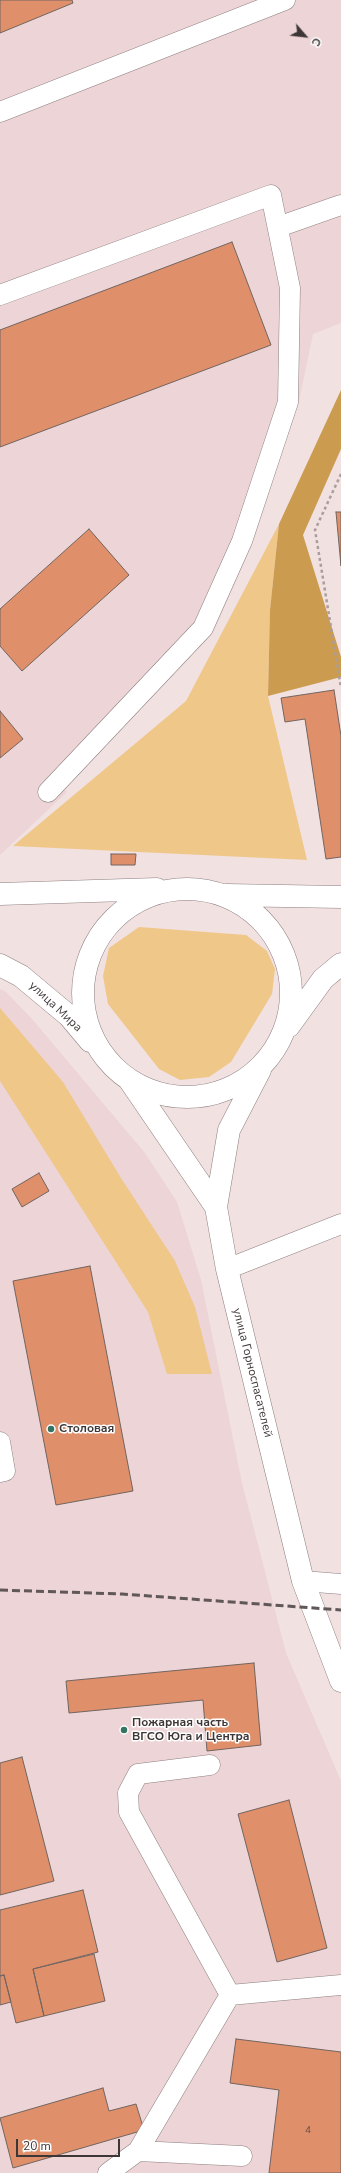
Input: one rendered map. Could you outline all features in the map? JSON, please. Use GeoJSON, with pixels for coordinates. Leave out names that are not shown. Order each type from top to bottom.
{"type":"FeatureCollection","features":[{"type":"Feature","properties":{"kind":"street"},"geometry":{"type":"LineString","coordinates":[[192,888],[158,892],[128,906],[104,930],[88,960],[82,993],[88,1026],[104,1056],[130,1081],[216,1207]]}},
{"type":"Feature","properties":{"kind":"street"},"geometry":{"type":"LineString","coordinates":[[0,894],[192,888],[225,895],[341,897]]}},
{"type":"Feature","properties":{"kind":"street"},"geometry":{"type":"LineString","coordinates":[[225,895],[254,912],[276,938],[289,969],[291,1003],[283,1035]]}},
{"type":"Feature","properties":{"kind":"street"},"geometry":{"type":"LineString","coordinates":[[130,1081],[163,1095],[199,1097],[234,1086],[263,1065],[323,979],[341,964]]}},
{"type":"Feature","properties":{"kind":"street","name":"улица Мира"},"geometry":{"type":"LineString","coordinates":[[0,965],[21,976],[69,1016],[104,1056]]}},
{"type":"Feature","properties":{"kind":"street","name":"улица Горноспасателей"},"geometry":{"type":"LineString","coordinates":[[263,1065],[229,1130],[216,1207],[227,1269],[303,1581],[341,1681]]}},
{"type":"Feature","properties":{"kind":"lane"},"geometry":{"type":"LineString","coordinates":[[0,112],[285,0]]}},
{"type":"Feature","properties":{"kind":"lane"},"geometry":{"type":"LineString","coordinates":[[0,296],[271,195],[290,288],[288,402],[242,541],[203,628],[48,792]]}},
{"type":"Feature","properties":{"kind":"lane"},"geometry":{"type":"LineString","coordinates":[[278,227],[341,205]]}},
{"type":"Feature","properties":{"kind":"lane"},"geometry":{"type":"LineString","coordinates":[[227,1269],[341,1224]]}},
{"type":"Feature","properties":{"kind":"lane"},"geometry":{"type":"LineString","coordinates":[[0,1442],[5,1471],[0,1472]]}},
{"type":"Feature","properties":{"kind":"lane"},"geometry":{"type":"LineString","coordinates":[[303,1581],[341,1584]]}},
{"type":"Feature","properties":{"kind":"lane"},"geometry":{"type":"LineString","coordinates":[[210,1765],[138,1774],[128,1793],[129,1812],[230,1995]]}},
{"type":"Feature","properties":{"kind":"lane"},"geometry":{"type":"LineString","coordinates":[[230,1995],[341,1985]]}},
{"type":"Feature","properties":{"kind":"lane"},"geometry":{"type":"LineString","coordinates":[[108,2173],[138,2151],[230,1995]]}},
{"type":"Feature","properties":{"kind":"lane"},"geometry":{"type":"LineString","coordinates":[[138,2151],[242,2156]]}},
{"type":"Feature","properties":{"kind":"path"},"geometry":{"type":"LineString","coordinates":[[341,474],[315,530],[341,688]]}},
{"type":"Feature","properties":{"kind":"shaded area"},"geometry":{"type":"Polygon","coordinates":[[[0,0],[341,0],[341,323],[313,334],[299,401],[254,540],[213,633],[50,774],[67,792],[0,855],[0,0]]]}},
{"type":"Feature","properties":{"kind":"shaded area"},"geometry":{"type":"Polygon","coordinates":[[[341,390],[341,449],[303,535],[341,657],[341,677],[268,696],[270,610],[279,524],[341,390]]]}},
{"type":"Feature","properties":{"kind":"shaded area"},"geometry":{"type":"Polygon","coordinates":[[[279,524],[270,610],[268,696],[307,860],[13,846],[186,701],[279,524]]]}},
{"type":"Feature","properties":{"kind":"shaded area"},"geometry":{"type":"Polygon","coordinates":[[[139,927],[246,935],[267,951],[275,969],[272,994],[231,1062],[209,1077],[180,1080],[159,1069],[108,1004],[103,976],[109,948],[139,927]]]}},
{"type":"Feature","properties":{"kind":"shaded area"},"geometry":{"type":"Polygon","coordinates":[[[0,989],[6,992],[32,1019],[145,1153],[177,1202],[201,1280],[242,1483],[286,1653],[341,1781],[341,2173],[0,2173],[0,989]]]}},
{"type":"Feature","properties":{"kind":"shaded area"},"geometry":{"type":"Polygon","coordinates":[[[0,1008],[63,1082],[121,1178],[175,1261],[195,1307],[212,1374],[167,1374],[148,1312],[0,1081],[0,1008]]]}},
{"type":"Feature","properties":{"kind":"building"},"geometry":{"type":"Polygon","coordinates":[[[0,0],[72,0],[73,3],[0,33],[0,0]]]}},
{"type":"Feature","properties":{"kind":"building"},"geometry":{"type":"Polygon","coordinates":[[[232,242],[271,345],[0,447],[0,330],[232,242]]]}},
{"type":"Feature","properties":{"kind":"building"},"geometry":{"type":"Polygon","coordinates":[[[336,512],[341,512],[341,566],[336,512]]]}},
{"type":"Feature","properties":{"kind":"building"},"geometry":{"type":"Polygon","coordinates":[[[89,529],[129,575],[22,671],[0,646],[0,609],[89,529]]]}},
{"type":"Feature","properties":{"kind":"building"},"geometry":{"type":"Polygon","coordinates":[[[334,690],[341,736],[341,857],[326,859],[305,719],[285,722],[281,698],[334,690]]]}},
{"type":"Feature","properties":{"kind":"building"},"geometry":{"type":"Polygon","coordinates":[[[0,711],[23,739],[0,758],[0,711]]]}},
{"type":"Feature","properties":{"kind":"building"},"geometry":{"type":"Polygon","coordinates":[[[111,854],[136,854],[135,865],[111,865],[111,854]]]}},
{"type":"Feature","properties":{"kind":"building"},"geometry":{"type":"Polygon","coordinates":[[[39,1173],[49,1191],[22,1207],[12,1189],[39,1173]]]}},
{"type":"Feature","properties":{"kind":"building"},"geometry":{"type":"Polygon","coordinates":[[[90,1266],[133,1491],[56,1505],[13,1281],[90,1266]]]}},
{"type":"Feature","properties":{"kind":"building"},"geometry":{"type":"Polygon","coordinates":[[[254,1663],[261,1745],[207,1751],[203,1700],[69,1713],[66,1681],[254,1663]]]}},
{"type":"Feature","properties":{"kind":"building"},"geometry":{"type":"Polygon","coordinates":[[[22,1757],[54,1881],[0,1895],[0,1763],[22,1757]]]}},
{"type":"Feature","properties":{"kind":"building"},"geometry":{"type":"Polygon","coordinates":[[[289,1800],[327,1948],[277,1962],[238,1814],[289,1800]]]}},
{"type":"Feature","properties":{"kind":"building"},"geometry":{"type":"Polygon","coordinates":[[[83,1890],[98,1952],[33,1969],[44,2016],[16,2023],[4,1975],[0,1976],[0,1910],[83,1890]]]}},
{"type":"Feature","properties":{"kind":"building"},"geometry":{"type":"Polygon","coordinates":[[[94,1954],[105,2001],[44,2016],[33,1969],[94,1954]]]}},
{"type":"Feature","properties":{"kind":"building"},"geometry":{"type":"Polygon","coordinates":[[[4,1975],[11,2002],[0,2005],[0,1976],[4,1975]]]}},
{"type":"Feature","properties":{"kind":"building"},"geometry":{"type":"Polygon","coordinates":[[[236,2039],[341,2052],[341,2173],[269,2173],[279,2090],[230,2083],[236,2039]]]}},
{"type":"Feature","properties":{"kind":"building"},"geometry":{"type":"Polygon","coordinates":[[[103,2088],[109,2111],[136,2104],[144,2130],[13,2168],[0,2118],[103,2088]]]}},
{"type":"Feature","properties":{"kind":"railway"},"geometry":{"type":"LineString","coordinates":[[0,1590],[122,1594],[341,1610]]}},
{"type":"Feature","properties":{"kind":"place","name":"Столовая"},"geometry":{"type":"Point","coordinates":[51,1429]}},
{"type":"Feature","properties":{"kind":"place","name":"Пожарная часть ВГСО Юга и Центра"},"geometry":{"type":"Point","coordinates":[124,1730]}}]}
